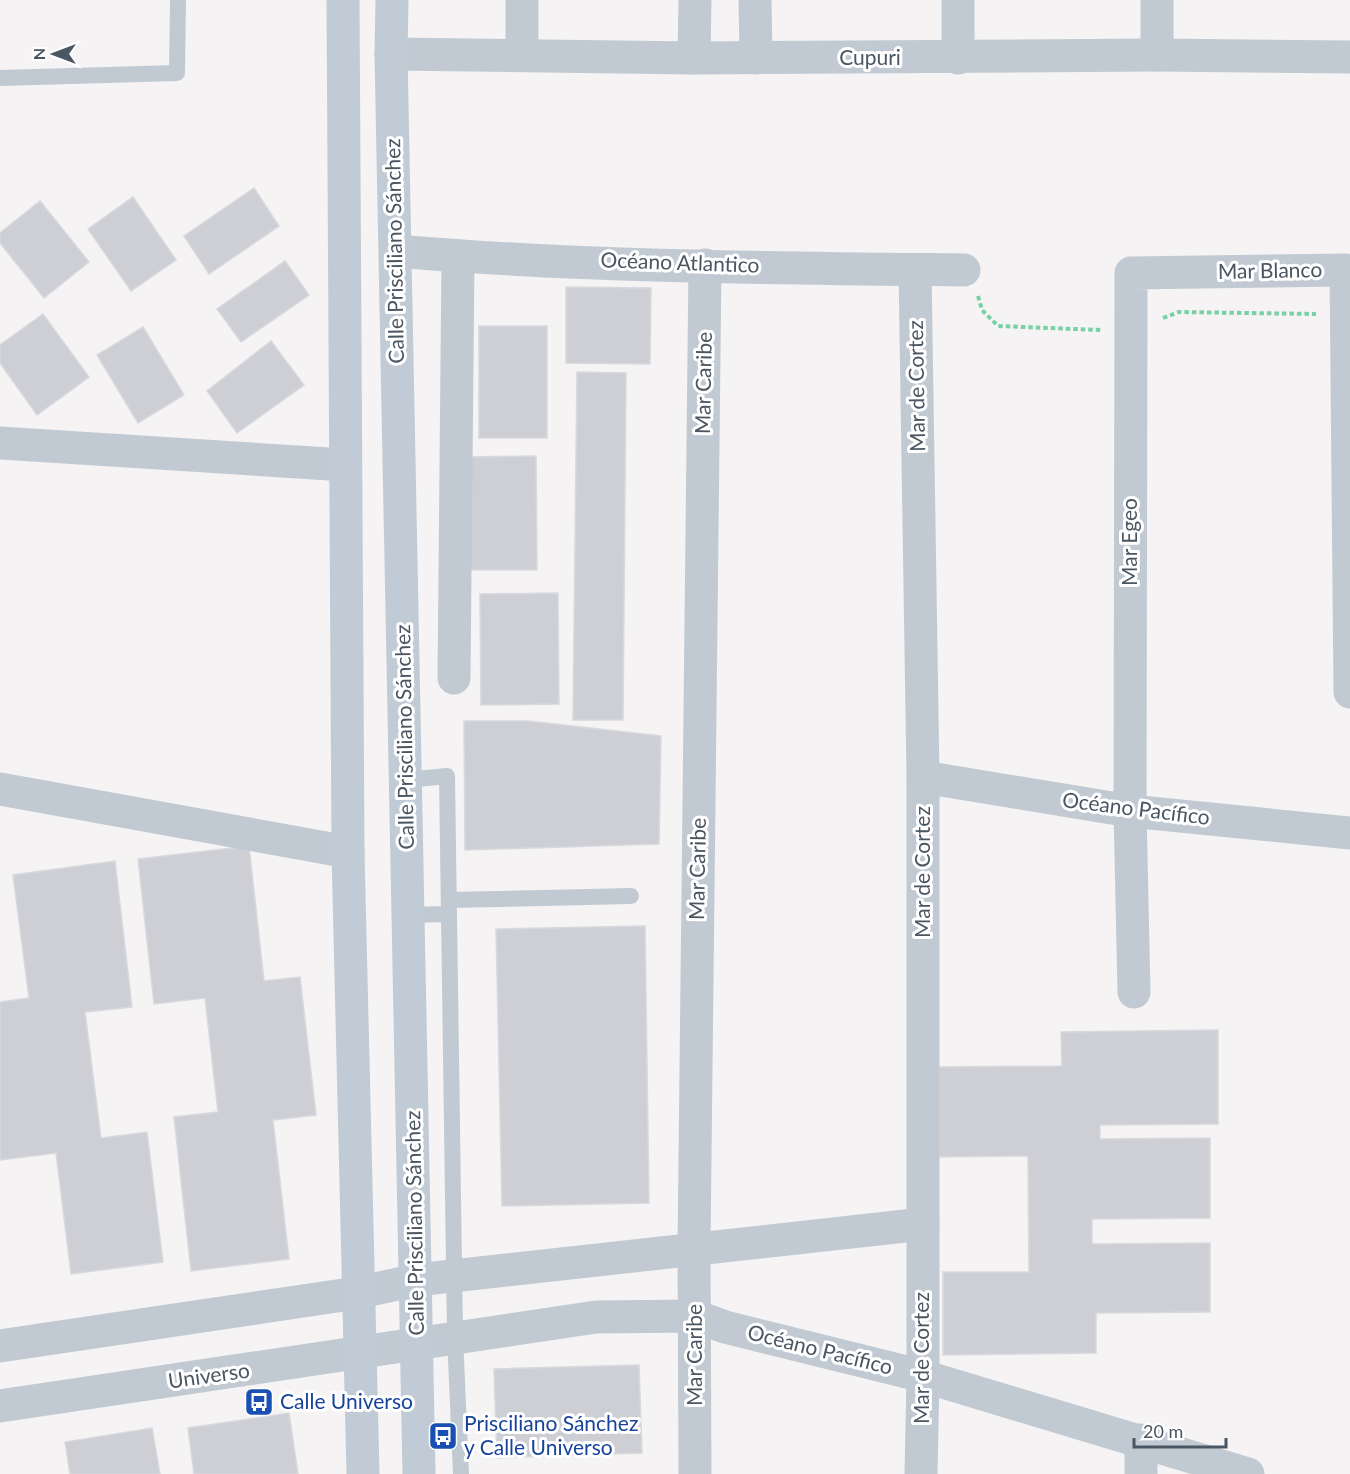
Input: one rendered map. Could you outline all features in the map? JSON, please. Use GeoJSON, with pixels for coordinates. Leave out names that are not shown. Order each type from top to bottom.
{"type":"FeatureCollection","features":[{"type":"Feature","properties":{"kind":"main road"},"geometry":{"type":"LineString","coordinates":[[343,0],[348,852],[363,1474]]}},
{"type":"Feature","properties":{"kind":"main road","name":"Calle Prisciliano Sánchez"},"geometry":{"type":"LineString","coordinates":[[392,0],[391,54],[419,1474]]}},
{"type":"Feature","properties":{"kind":"street"},"geometry":{"type":"LineString","coordinates":[[522,0],[522,54]]}},
{"type":"Feature","properties":{"kind":"street"},"geometry":{"type":"LineString","coordinates":[[694,0],[694,58]]}},
{"type":"Feature","properties":{"kind":"street"},"geometry":{"type":"LineString","coordinates":[[755,0],[756,58]]}},
{"type":"Feature","properties":{"kind":"street"},"geometry":{"type":"LineString","coordinates":[[958,0],[958,58]]}},
{"type":"Feature","properties":{"kind":"street"},"geometry":{"type":"LineString","coordinates":[[1157,0],[1158,55]]}},
{"type":"Feature","properties":{"kind":"street","name":"Cupuri"},"geometry":{"type":"LineString","coordinates":[[391,54],[694,58],[1158,55],[1350,57]]}},
{"type":"Feature","properties":{"kind":"street","name":"Océano Atlantico"},"geometry":{"type":"LineString","coordinates":[[396,251],[458,256],[705,265],[964,270]]}},
{"type":"Feature","properties":{"kind":"street"},"geometry":{"type":"LineString","coordinates":[[454,678],[458,256]]}},
{"type":"Feature","properties":{"kind":"street","name":"Mar Caribe"},"geometry":{"type":"LineString","coordinates":[[695,1474],[694,1248],[705,265]]}},
{"type":"Feature","properties":{"kind":"street","name":"Mar de Cortez"},"geometry":{"type":"LineString","coordinates":[[915,270],[923,777],[921,1474]]}},
{"type":"Feature","properties":{"kind":"street","name":"Mar Blanco"},"geometry":{"type":"LineString","coordinates":[[1131,273],[1346,270],[1350,692]]}},
{"type":"Feature","properties":{"kind":"street","name":"Mar Egeo"},"geometry":{"type":"LineString","coordinates":[[1131,273],[1130,811],[1134,992]]}},
{"type":"Feature","properties":{"kind":"street"},"geometry":{"type":"LineString","coordinates":[[0,443],[345,465]]}},
{"type":"Feature","properties":{"kind":"street","name":"Océano Pacífico"},"geometry":{"type":"LineString","coordinates":[[923,777],[1130,811],[1350,833]]}},
{"type":"Feature","properties":{"kind":"street"},"geometry":{"type":"LineString","coordinates":[[0,789],[348,852]]}},
{"type":"Feature","properties":{"kind":"street"},"geometry":{"type":"LineString","coordinates":[[0,1347],[357,1293],[416,1280],[922,1224]]}},
{"type":"Feature","properties":{"kind":"street","name":"Océano Pacífico"},"geometry":{"type":"LineString","coordinates":[[417,1342],[596,1317],[695,1316],[725,1327],[923,1376],[1248,1474]]}},
{"type":"Feature","properties":{"kind":"street","name":"Universo"},"geometry":{"type":"LineString","coordinates":[[0,1406],[361,1354],[417,1342]]}},
{"type":"Feature","properties":{"kind":"street"},"geometry":{"type":"LineString","coordinates":[[1141,1440],[1141,1474]]}},
{"type":"Feature","properties":{"kind":"lane"},"geometry":{"type":"LineString","coordinates":[[0,78],[177,73],[178,0]]}},
{"type":"Feature","properties":{"kind":"lane"},"geometry":{"type":"LineString","coordinates":[[406,780],[447,776],[455,1336],[461,1474]]}},
{"type":"Feature","properties":{"kind":"lane"},"geometry":{"type":"LineString","coordinates":[[408,915],[449,907],[631,896]]}},
{"type":"Feature","properties":{"kind":"building"},"geometry":{"type":"Polygon","coordinates":[[[254,188],[279,226],[209,274],[184,236],[254,188]]]}},
{"type":"Feature","properties":{"kind":"building"},"geometry":{"type":"Polygon","coordinates":[[[133,197],[176,260],[131,291],[88,229],[133,197]]]}},
{"type":"Feature","properties":{"kind":"building"},"geometry":{"type":"Polygon","coordinates":[[[40,201],[89,262],[44,298],[0,243],[0,233],[40,201]]]}},
{"type":"Feature","properties":{"kind":"building"},"geometry":{"type":"Polygon","coordinates":[[[285,261],[309,295],[241,342],[217,309],[285,261]]]}},
{"type":"Feature","properties":{"kind":"building"},"geometry":{"type":"Polygon","coordinates":[[[566,287],[651,288],[650,364],[566,363],[566,287]]]}},
{"type":"Feature","properties":{"kind":"building"},"geometry":{"type":"Polygon","coordinates":[[[43,314],[89,377],[37,415],[0,363],[0,345],[43,314]]]}},
{"type":"Feature","properties":{"kind":"building"},"geometry":{"type":"Polygon","coordinates":[[[479,326],[547,326],[547,438],[479,438],[479,326]]]}},
{"type":"Feature","properties":{"kind":"building"},"geometry":{"type":"Polygon","coordinates":[[[143,327],[184,395],[138,423],[97,355],[143,327]]]}},
{"type":"Feature","properties":{"kind":"building"},"geometry":{"type":"Polygon","coordinates":[[[271,341],[304,385],[237,433],[207,391],[271,341]]]}},
{"type":"Feature","properties":{"kind":"building"},"geometry":{"type":"Polygon","coordinates":[[[577,372],[626,373],[623,720],[573,720],[577,372]]]}},
{"type":"Feature","properties":{"kind":"building"},"geometry":{"type":"Polygon","coordinates":[[[536,456],[537,570],[466,570],[466,457],[536,456]]]}},
{"type":"Feature","properties":{"kind":"building"},"geometry":{"type":"Polygon","coordinates":[[[558,593],[559,704],[481,705],[480,594],[558,593]]]}},
{"type":"Feature","properties":{"kind":"building"},"geometry":{"type":"Polygon","coordinates":[[[464,721],[528,721],[661,736],[659,844],[465,850],[464,721]]]}},
{"type":"Feature","properties":{"kind":"building"},"geometry":{"type":"Polygon","coordinates":[[[249,846],[264,981],[300,977],[316,1115],[273,1120],[289,1259],[191,1271],[174,1117],[218,1112],[205,998],[154,1004],[138,859],[249,846]]]}},
{"type":"Feature","properties":{"kind":"building"},"geometry":{"type":"Polygon","coordinates":[[[115,861],[132,1007],[85,1012],[101,1138],[147,1132],[163,1262],[71,1274],[56,1153],[0,1160],[0,1002],[29,998],[13,875],[115,861]]]}},
{"type":"Feature","properties":{"kind":"building"},"geometry":{"type":"Polygon","coordinates":[[[645,926],[649,1203],[502,1206],[496,929],[645,926]]]}},
{"type":"Feature","properties":{"kind":"building"},"geometry":{"type":"Polygon","coordinates":[[[1218,1030],[1218,1124],[1100,1125],[1100,1139],[1210,1138],[1210,1218],[1092,1219],[1092,1244],[1210,1243],[1210,1312],[1096,1313],[1096,1353],[943,1355],[943,1272],[1029,1272],[1028,1156],[932,1157],[932,1067],[1062,1066],[1061,1032],[1218,1030]]]}},
{"type":"Feature","properties":{"kind":"building"},"geometry":{"type":"Polygon","coordinates":[[[639,1365],[642,1453],[497,1458],[494,1369],[639,1365]]]}},
{"type":"Feature","properties":{"kind":"building"},"geometry":{"type":"Polygon","coordinates":[[[289,1413],[298,1474],[194,1474],[188,1428],[289,1413]]]}},
{"type":"Feature","properties":{"kind":"building"},"geometry":{"type":"Polygon","coordinates":[[[152,1428],[160,1474],[70,1474],[65,1442],[152,1428]]]}},
{"type":"Feature","properties":{"kind":"place","name":"Calle Universo"},"geometry":{"type":"Point","coordinates":[259,1402]}},
{"type":"Feature","properties":{"kind":"place","name":"Prisciliano Sánchez y Calle Universo"},"geometry":{"type":"Point","coordinates":[443,1436]}}]}
